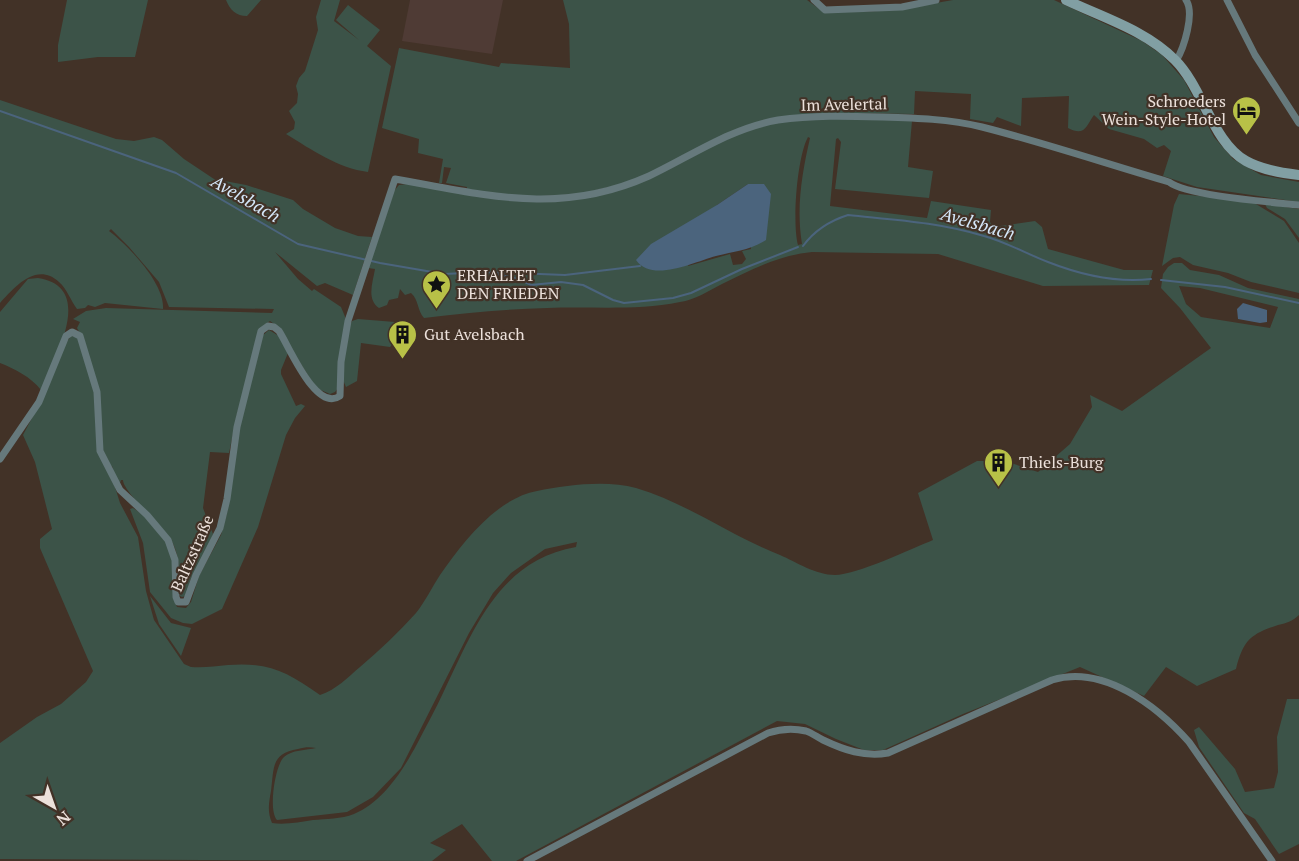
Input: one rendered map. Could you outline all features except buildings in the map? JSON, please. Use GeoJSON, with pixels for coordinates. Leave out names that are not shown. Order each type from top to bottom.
{"type":"FeatureCollection","features":[{"type":"Feature","properties":{"kind":"main road"},"geometry":{"type":"LineString","coordinates":[[1066,0],[1138,32],[1176,60],[1193,83],[1221,136],[1234,153],[1257,166],[1299,175]]}},
{"type":"Feature","properties":{"kind":"street"},"geometry":{"type":"LineString","coordinates":[[814,0],[825,10],[902,7],[936,0]]}},
{"type":"Feature","properties":{"kind":"street"},"geometry":{"type":"LineString","coordinates":[[1176,60],[1184,45],[1190,5],[1186,0]]}},
{"type":"Feature","properties":{"kind":"street"},"geometry":{"type":"LineString","coordinates":[[1227,0],[1256,54],[1299,123]]}},
{"type":"Feature","properties":{"kind":"street","name":"Im Avelertal"},"geometry":{"type":"LineString","coordinates":[[395,179],[527,200],[578,197],[648,176],[725,137],[749,128],[777,120],[839,116],[935,119],[981,127],[1169,182],[1195,192],[1299,205]]}},
{"type":"Feature","properties":{"kind":"street","name":"Baltzstraße"},"geometry":{"type":"LineString","coordinates":[[0,459],[39,402],[66,336],[72,332],[76,333],[80,336],[85,350],[97,392],[100,452],[120,490],[147,515],[168,540],[175,560],[176,597],[178,602],[186,602],[196,575],[220,528],[237,427],[261,331],[268,326],[275,328],[314,389],[332,399],[340,396],[341,362],[348,321],[395,179]]}},
{"type":"Feature","properties":{"kind":"street"},"geometry":{"type":"LineString","coordinates":[[527,861],[768,733],[781,729],[808,731],[823,740],[857,753],[873,755],[888,753],[1052,681],[1073,677],[1111,684],[1146,703],[1175,726],[1189,742],[1272,861]]}},
{"type":"Feature","properties":{"kind":"shaded area"},"geometry":{"type":"Polygon","coordinates":[[[410,0],[503,0],[492,54],[402,41],[410,0]]]}},
{"type":"Feature","properties":{"kind":"green space"},"geometry":{"type":"Polygon","coordinates":[[[67,0],[148,0],[135,57],[98,57],[58,62],[58,45],[67,0]]]}},
{"type":"Feature","properties":{"kind":"green space"},"geometry":{"type":"Polygon","coordinates":[[[226,0],[261,0],[247,16],[234,12],[226,0]]]}},
{"type":"Feature","properties":{"kind":"green space"},"geometry":{"type":"Polygon","coordinates":[[[321,0],[340,0],[334,21],[359,40],[336,20],[348,5],[380,30],[367,46],[391,66],[368,172],[346,167],[286,134],[294,129],[295,122],[289,111],[297,103],[296,86],[305,71],[318,30],[316,17],[321,0]]]}},
{"type":"Feature","properties":{"kind":"green space"},"geometry":{"type":"Polygon","coordinates":[[[563,0],[807,0],[822,11],[861,12],[896,10],[953,0],[1054,0],[1142,41],[1162,55],[1184,80],[1214,137],[1233,159],[1261,175],[1299,182],[1299,202],[1197,187],[1163,176],[1171,151],[1164,145],[1157,148],[1144,139],[1109,129],[1094,115],[1082,131],[1068,128],[1069,96],[1022,98],[1021,126],[997,117],[993,123],[970,119],[971,94],[915,91],[914,114],[853,113],[912,121],[908,167],[933,171],[929,198],[835,189],[841,142],[838,138],[836,139],[830,206],[927,218],[931,201],[991,210],[990,222],[993,227],[1035,221],[1042,227],[1048,249],[1124,270],[1153,270],[1149,285],[1043,286],[938,254],[812,252],[777,260],[686,301],[663,305],[516,309],[424,318],[414,296],[411,293],[405,295],[400,289],[398,298],[389,300],[387,305],[379,308],[371,295],[375,269],[368,268],[394,191],[399,185],[408,184],[486,198],[537,202],[588,197],[615,190],[609,187],[580,194],[526,197],[467,190],[467,187],[446,183],[451,168],[444,167],[442,183],[439,183],[443,159],[418,153],[419,139],[382,128],[399,48],[499,67],[501,63],[570,68],[569,24],[563,0]],[[808,137],[801,159],[797,190],[795,222],[798,245],[802,244],[800,204],[802,177],[810,138],[808,137]],[[748,184],[717,205],[688,266],[730,254],[733,265],[742,264],[746,259],[742,251],[751,249],[748,184]]]}},
{"type":"Feature","properties":{"kind":"green space"},"geometry":{"type":"Polygon","coordinates":[[[0,100],[116,139],[134,141],[154,137],[162,140],[184,159],[214,179],[246,185],[293,200],[303,209],[335,228],[358,236],[372,237],[353,295],[325,283],[317,286],[275,252],[298,279],[312,291],[314,289],[341,307],[346,319],[338,388],[330,394],[316,388],[277,326],[270,321],[263,326],[237,414],[229,453],[210,452],[203,508],[213,534],[191,578],[186,596],[180,596],[178,558],[169,537],[135,500],[123,480],[120,483],[114,475],[112,466],[109,468],[120,503],[138,537],[146,591],[154,620],[184,664],[191,667],[243,664],[267,667],[298,680],[320,695],[346,679],[410,620],[449,562],[482,524],[508,503],[522,495],[537,491],[574,485],[599,484],[636,488],[673,502],[806,568],[835,575],[856,571],[884,561],[933,540],[918,493],[977,461],[1005,461],[1038,472],[1070,444],[1092,407],[1090,395],[1122,411],[1211,348],[1161,288],[1163,274],[1168,267],[1174,263],[1182,263],[1190,270],[1219,275],[1248,288],[1299,299],[1299,615],[1290,622],[1268,628],[1254,635],[1245,645],[1236,669],[1197,686],[1166,667],[1144,696],[1080,667],[963,714],[883,750],[864,750],[805,724],[777,721],[516,861],[492,861],[462,824],[430,843],[446,850],[432,861],[0,859],[0,743],[37,717],[61,704],[86,682],[93,671],[40,548],[40,539],[52,529],[35,462],[23,435],[42,399],[66,343],[71,336],[82,337],[77,328],[80,322],[73,319],[86,311],[106,308],[272,313],[274,309],[169,307],[159,282],[111,229],[109,231],[126,246],[152,277],[162,299],[163,309],[105,303],[95,307],[88,305],[77,309],[59,282],[42,274],[26,279],[0,303],[0,100]],[[1179,286],[1186,304],[1201,317],[1270,328],[1278,307],[1200,288],[1179,286]],[[577,542],[545,549],[511,573],[493,593],[469,633],[401,768],[373,797],[347,812],[277,820],[274,815],[273,798],[275,778],[281,762],[291,753],[316,748],[289,751],[278,758],[274,769],[269,807],[272,823],[344,817],[374,802],[399,774],[411,754],[479,621],[493,600],[528,566],[550,554],[576,547],[577,542]]]}},
{"type":"Feature","properties":{"kind":"green space"},"geometry":{"type":"Polygon","coordinates":[[[1179,194],[1251,201],[1284,221],[1299,243],[1299,293],[1193,265],[1180,257],[1173,258],[1162,266],[1174,205],[1179,194]]]}},
{"type":"Feature","properties":{"kind":"green space"},"geometry":{"type":"Polygon","coordinates":[[[1265,204],[1299,209],[1299,238],[1285,219],[1267,208],[1265,204]]]}},
{"type":"Feature","properties":{"kind":"green space"},"geometry":{"type":"Polygon","coordinates":[[[38,278],[56,284],[65,295],[68,309],[61,343],[41,390],[22,374],[0,363],[0,312],[28,279],[38,278]]]}},
{"type":"Feature","properties":{"kind":"green space"},"geometry":{"type":"Polygon","coordinates":[[[358,319],[395,322],[399,323],[402,329],[390,347],[361,343],[357,381],[346,387],[342,373],[343,356],[350,325],[352,321],[358,319]]]}},
{"type":"Feature","properties":{"kind":"green space"},"geometry":{"type":"Polygon","coordinates":[[[269,330],[279,336],[288,353],[281,374],[296,406],[301,404],[305,406],[286,435],[258,527],[222,609],[192,624],[183,623],[171,618],[150,592],[143,543],[130,509],[133,508],[146,518],[164,537],[173,560],[175,602],[177,607],[186,608],[191,602],[199,576],[221,535],[227,513],[239,430],[263,335],[269,330]]]}},
{"type":"Feature","properties":{"kind":"green space"},"geometry":{"type":"Polygon","coordinates":[[[150,596],[171,623],[191,628],[181,656],[159,624],[150,596]]]}},
{"type":"Feature","properties":{"kind":"green space"},"geometry":{"type":"Polygon","coordinates":[[[1287,699],[1299,699],[1299,844],[1279,854],[1255,819],[1244,813],[1199,747],[1194,730],[1199,727],[1235,769],[1245,792],[1274,788],[1278,772],[1277,737],[1287,699]]]}},
{"type":"Feature","properties":{"kind":"water"},"geometry":{"type":"Polygon","coordinates":[[[748,184],[764,184],[771,194],[766,240],[747,249],[674,269],[652,270],[643,267],[636,260],[651,244],[748,184]]]}},
{"type":"Feature","properties":{"kind":"water"},"geometry":{"type":"Polygon","coordinates":[[[1243,303],[1267,310],[1267,322],[1238,319],[1237,309],[1243,303]]]}},
{"type":"Feature","properties":{"kind":"waterway","name":"Avelsbach"},"geometry":{"type":"LineString","coordinates":[[0,111],[176,173],[298,244],[380,263],[444,274],[486,272],[565,275],[640,266]]}},
{"type":"Feature","properties":{"kind":"waterway","name":"Avelsbach"},"geometry":{"type":"LineString","coordinates":[[803,246],[822,227],[848,215],[917,222],[967,231],[1073,271],[1112,279],[1151,279]]}},
{"type":"Feature","properties":{"kind":"waterway","name":"Avelsbach"},"geometry":{"type":"LineString","coordinates":[[495,274],[519,279],[531,285],[561,282],[583,285],[624,303],[673,298],[691,293],[742,269],[798,247]]}},
{"type":"Feature","properties":{"kind":"waterway","name":"Avelsbach"},"geometry":{"type":"LineString","coordinates":[[1161,280],[1225,287],[1299,303]]}},
{"type":"Feature","properties":{"kind":"place","name":"Schroeders Wein-Style-Hotel"},"geometry":{"type":"Point","coordinates":[1247,136]}},
{"type":"Feature","properties":{"kind":"place","name":"ERHALTET DEN FRIEDEN"},"geometry":{"type":"Point","coordinates":[436,310]}},
{"type":"Feature","properties":{"kind":"place","name":"Gut Avelsbach"},"geometry":{"type":"Point","coordinates":[403,360]}},
{"type":"Feature","properties":{"kind":"place","name":"Thiels-Burg"},"geometry":{"type":"Point","coordinates":[998,488]}}]}
